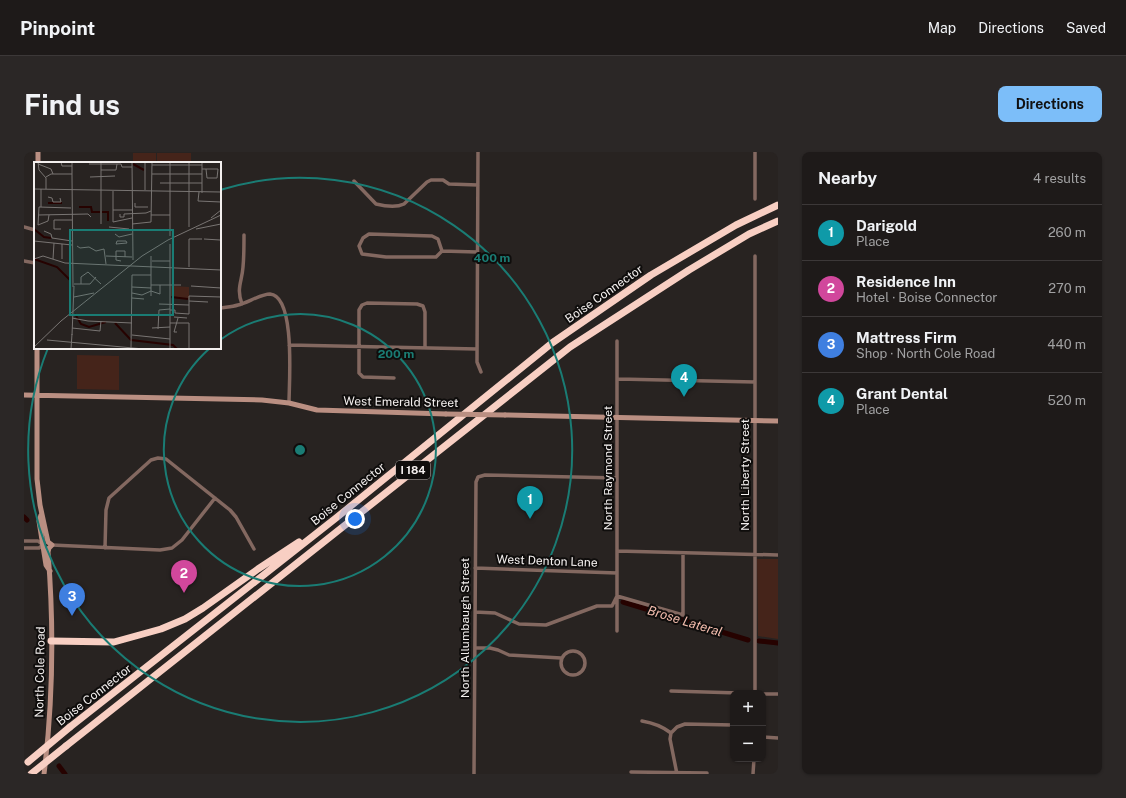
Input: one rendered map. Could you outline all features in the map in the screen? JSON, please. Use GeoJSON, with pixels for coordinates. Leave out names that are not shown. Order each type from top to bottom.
{"type":"FeatureCollection","features":[{"type":"Feature","properties":{"kind":"highway","name":"Boise Connector"},"geometry":{"type":"LineString","coordinates":[[26,763],[336,518],[552,343],[651,275],[736,225],[778,205]]}},
{"type":"Feature","properties":{"kind":"highway","name":"Boise Connector"},"geometry":{"type":"LineString","coordinates":[[31,774],[570,347],[689,270],[749,234],[778,221]]}},
{"type":"Feature","properties":{"kind":"highway"},"geometry":{"type":"LineString","coordinates":[[51,642],[114,642],[161,629],[185,619],[336,518]]}},
{"type":"Feature","properties":{"kind":"main road","name":"North Cole Road"},"geometry":{"type":"LineString","coordinates":[[37,349],[37,479],[42,514],[46,520],[52,545],[53,565],[50,571],[50,711],[44,774]]}},
{"type":"Feature","properties":{"kind":"main road","name":"West Emerald Street"},"geometry":{"type":"LineString","coordinates":[[24,395],[262,400],[289,403],[324,410],[778,421]]}},
{"type":"Feature","properties":{"kind":"main road","name":"North Cole Road"},"geometry":{"type":"LineString","coordinates":[[42,514],[39,521],[46,565],[50,571]]}},
{"type":"Feature","properties":{"kind":"street"},"geometry":{"type":"LineString","coordinates":[[478,152],[477,362],[481,372]]}},
{"type":"Feature","properties":{"kind":"street"},"geometry":{"type":"LineString","coordinates":[[755,152],[755,199]]}},
{"type":"Feature","properties":{"kind":"street"},"geometry":{"type":"LineString","coordinates":[[354,181],[373,202],[381,206],[400,206],[404,204],[431,180],[443,180],[449,184],[478,185]]}},
{"type":"Feature","properties":{"kind":"street"},"geometry":{"type":"LineString","coordinates":[[24,228],[34,230]]}},
{"type":"Feature","properties":{"kind":"street"},"geometry":{"type":"LineString","coordinates":[[442,251],[438,239],[432,236],[369,234],[363,238],[359,246],[362,254],[386,257],[436,257],[442,251],[477,252]]}},
{"type":"Feature","properties":{"kind":"street"},"geometry":{"type":"LineString","coordinates":[[242,304],[239,290],[243,267],[244,235]]}},
{"type":"Feature","properties":{"kind":"street","name":"North Liberty Street"},"geometry":{"type":"LineString","coordinates":[[755,256],[755,690]]}},
{"type":"Feature","properties":{"kind":"street"},"geometry":{"type":"LineString","coordinates":[[24,261],[34,263]]}},
{"type":"Feature","properties":{"kind":"street"},"geometry":{"type":"LineString","coordinates":[[221,308],[242,304],[267,294],[278,298],[285,312],[289,329],[289,403]]}},
{"type":"Feature","properties":{"kind":"street"},"geometry":{"type":"LineString","coordinates":[[394,378],[363,377],[359,373],[359,310],[362,305],[367,303],[417,304],[423,306],[425,312],[425,348]]}},
{"type":"Feature","properties":{"kind":"street","name":"North Raymond Street"},"geometry":{"type":"LineString","coordinates":[[617,631],[618,341]]}},
{"type":"Feature","properties":{"kind":"street"},"geometry":{"type":"LineString","coordinates":[[289,345],[477,349]]}},
{"type":"Feature","properties":{"kind":"street"},"geometry":{"type":"LineString","coordinates":[[618,379],[755,382]]}},
{"type":"Feature","properties":{"kind":"street"},"geometry":{"type":"LineString","coordinates":[[105,548],[106,510],[109,498],[151,460],[158,458],[166,459],[230,510],[236,517],[254,549]]}},
{"type":"Feature","properties":{"kind":"street","name":"North Allumbaugh Street"},"geometry":{"type":"LineString","coordinates":[[474,774],[476,482],[478,477],[485,475],[618,478]]}},
{"type":"Feature","properties":{"kind":"street"},"geometry":{"type":"LineString","coordinates":[[52,545],[160,550],[172,548],[182,540],[215,498]]}},
{"type":"Feature","properties":{"kind":"street"},"geometry":{"type":"LineString","coordinates":[[24,541],[38,541],[43,545],[39,548],[24,548]]}},
{"type":"Feature","properties":{"kind":"street"},"geometry":{"type":"LineString","coordinates":[[617,551],[778,555]]}},
{"type":"Feature","properties":{"kind":"street"},"geometry":{"type":"LineString","coordinates":[[475,612],[495,613],[519,624],[546,625],[597,606],[612,606],[617,596],[683,615],[683,553]]}},
{"type":"Feature","properties":{"kind":"street","name":"West Denton Lane"},"geometry":{"type":"LineString","coordinates":[[475,568],[617,573]]}},
{"type":"Feature","properties":{"kind":"street"},"geometry":{"type":"LineString","coordinates":[[475,648],[490,648],[509,655],[561,658],[567,652],[574,651],[581,655],[585,662],[584,666],[577,674],[569,674],[563,670],[561,658]]}},
{"type":"Feature","properties":{"kind":"street"},"geometry":{"type":"LineString","coordinates":[[671,691],[730,693]]}},
{"type":"Feature","properties":{"kind":"street"},"geometry":{"type":"LineString","coordinates":[[766,694],[778,694]]}},
{"type":"Feature","properties":{"kind":"street"},"geometry":{"type":"LineString","coordinates":[[642,721],[657,724],[664,727],[671,733]]}},
{"type":"Feature","properties":{"kind":"street"},"geometry":{"type":"LineString","coordinates":[[677,773],[670,746],[671,733],[677,727],[685,724],[730,725]]}},
{"type":"Feature","properties":{"kind":"street"},"geometry":{"type":"LineString","coordinates":[[766,737],[778,738]]}},
{"type":"Feature","properties":{"kind":"street"},"geometry":{"type":"LineString","coordinates":[[754,762],[754,774]]}},
{"type":"Feature","properties":{"kind":"street"},"geometry":{"type":"LineString","coordinates":[[631,772],[707,773]]}},
{"type":"Feature","properties":{"kind":"shaded area"},"geometry":{"type":"Polygon","coordinates":[[[133,153],[156,153],[156,162],[133,162],[133,153]]]}},
{"type":"Feature","properties":{"kind":"shaded area"},"geometry":{"type":"Polygon","coordinates":[[[157,153],[191,153],[191,162],[157,162],[157,153]]]}},
{"type":"Feature","properties":{"kind":"shaded area"},"geometry":{"type":"Polygon","coordinates":[[[77,355],[119,356],[119,390],[77,389],[77,355]]]}},
{"type":"Feature","properties":{"kind":"shaded area"},"geometry":{"type":"Polygon","coordinates":[[[757,559],[778,559],[778,639],[758,636],[757,559]]]}},
{"type":"Feature","properties":{"kind":"waterway"},"geometry":{"type":"LineString","coordinates":[[24,517],[27,520]]}},
{"type":"Feature","properties":{"kind":"waterway","name":"Brose Lateral"},"geometry":{"type":"LineString","coordinates":[[623,602],[748,640]]}},
{"type":"Feature","properties":{"kind":"waterway","name":"Brose Lateral"},"geometry":{"type":"LineString","coordinates":[[759,641],[778,643]]}},
{"type":"Feature","properties":{"kind":"waterway"},"geometry":{"type":"LineString","coordinates":[[59,766],[65,774]]}},
{"type":"Feature","properties":{"kind":"place","name":"Grant Dental"},"geometry":{"type":"Point","coordinates":[684,397]}},
{"type":"Feature","properties":{"kind":"place","name":"Darigold"},"geometry":{"type":"Point","coordinates":[530,519]}},
{"type":"Feature","properties":{"kind":"place","name":"Residence Inn"},"geometry":{"type":"Point","coordinates":[184,593]}},
{"type":"Feature","properties":{"kind":"place","name":"Mattress Firm"},"geometry":{"type":"Point","coordinates":[72,616]}}]}
